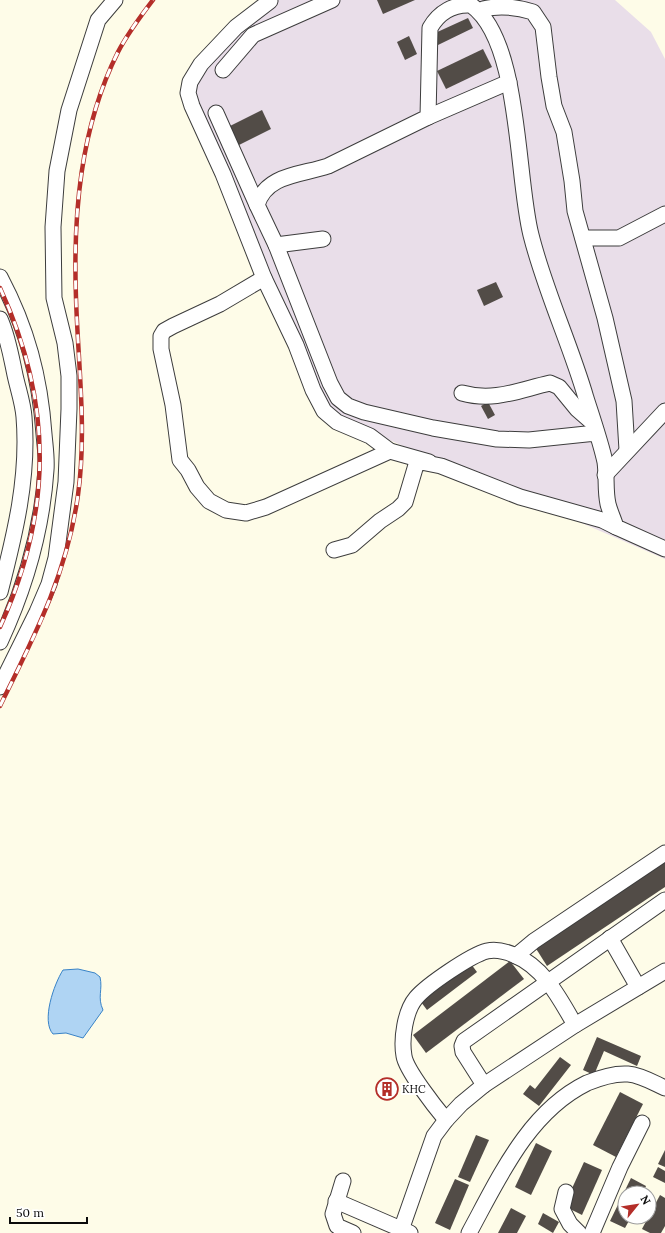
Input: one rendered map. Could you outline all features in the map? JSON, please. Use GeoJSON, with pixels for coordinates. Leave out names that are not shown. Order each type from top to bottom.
{"type":"FeatureCollection","features":[{"type":"Feature","properties":{"kind":"street"},"geometry":{"type":"LineString","coordinates":[[0,686],[40,605],[49,584],[56,558],[66,482],[69,409],[69,376],[65,343],[54,298],[53,227],[57,171],[69,110],[98,20],[115,0]]}},
{"type":"Feature","properties":{"kind":"street"},"geometry":{"type":"LineString","coordinates":[[224,70],[253,35],[332,0]]}},
{"type":"Feature","properties":{"kind":"street"},"geometry":{"type":"LineString","coordinates":[[270,1],[236,27],[201,64],[190,82],[188,93],[192,106],[241,216],[264,278],[296,345],[313,390],[324,411],[337,422],[370,436],[390,450],[429,462],[520,497],[602,520],[665,549]]}},
{"type":"Feature","properties":{"kind":"street"},"geometry":{"type":"LineString","coordinates":[[428,117],[429,41],[430,28],[435,20],[453,6],[467,4],[481,12],[495,6],[520,8],[533,12],[543,27],[554,106],[564,132],[575,211],[624,401],[627,450]]}},
{"type":"Feature","properties":{"kind":"street"},"geometry":{"type":"LineString","coordinates":[[483,10],[501,53],[515,108],[521,178],[530,234],[552,306],[586,396],[605,462],[608,505],[616,527]]}},
{"type":"Feature","properties":{"kind":"street"},"geometry":{"type":"LineString","coordinates":[[257,205],[260,194],[272,183],[328,166],[428,117],[509,82]]}},
{"type":"Feature","properties":{"kind":"street"},"geometry":{"type":"LineString","coordinates":[[216,113],[276,245],[330,383],[338,398],[348,406],[364,412],[433,428],[497,439],[529,440],[594,428]]}},
{"type":"Feature","properties":{"kind":"street"},"geometry":{"type":"LineString","coordinates":[[583,238],[619,238],[665,214]]}},
{"type":"Feature","properties":{"kind":"street"},"geometry":{"type":"LineString","coordinates":[[276,245],[323,239]]}},
{"type":"Feature","properties":{"kind":"street"},"geometry":{"type":"LineString","coordinates":[[0,278],[16,311],[33,359],[43,420],[46,469],[36,538],[29,567],[14,611],[0,642]]}},
{"type":"Feature","properties":{"kind":"street"},"geometry":{"type":"LineString","coordinates":[[264,278],[220,304],[164,331],[161,336],[161,349],[173,406],[180,460],[188,470],[197,487],[210,501],[226,510],[246,513],[266,507],[322,483],[390,450]]}},
{"type":"Feature","properties":{"kind":"street"},"geometry":{"type":"LineString","coordinates":[[0,319],[7,336],[24,416],[25,448],[24,483],[10,553],[0,592]]}},
{"type":"Feature","properties":{"kind":"street"},"geometry":{"type":"LineString","coordinates":[[462,393],[476,397],[490,397],[550,383],[559,387],[594,428]]}},
{"type":"Feature","properties":{"kind":"street"},"geometry":{"type":"LineString","coordinates":[[605,475],[665,411]]}},
{"type":"Feature","properties":{"kind":"street"},"geometry":{"type":"LineString","coordinates":[[334,550],[352,545],[380,521],[398,509],[405,502],[416,466],[421,462],[429,462]]}},
{"type":"Feature","properties":{"kind":"street"},"geometry":{"type":"LineString","coordinates":[[516,956],[534,941],[665,854]]}},
{"type":"Feature","properties":{"kind":"street"},"geometry":{"type":"LineString","coordinates":[[484,1086],[463,1052],[462,1046],[464,1041],[665,900]]}},
{"type":"Feature","properties":{"kind":"street"},"geometry":{"type":"LineString","coordinates":[[610,938],[638,987]]}},
{"type":"Feature","properties":{"kind":"street"},"geometry":{"type":"LineString","coordinates":[[446,1120],[423,1090],[404,1057],[404,1031],[409,1012],[416,998],[469,958],[488,951],[505,952],[516,956],[540,971],[548,981],[575,1025]]}},
{"type":"Feature","properties":{"kind":"street"},"geometry":{"type":"LineString","coordinates":[[336,1201],[404,1231],[431,1142],[446,1120],[462,1104],[484,1086],[575,1025],[665,971]]}},
{"type":"Feature","properties":{"kind":"street"},"geometry":{"type":"LineString","coordinates":[[469,1233],[501,1174],[523,1140],[546,1112],[560,1100],[576,1088],[610,1075],[628,1074],[662,1085]]}},
{"type":"Feature","properties":{"kind":"street"},"geometry":{"type":"LineString","coordinates":[[592,1233],[620,1167],[642,1123]]}},
{"type":"Feature","properties":{"kind":"street"},"geometry":{"type":"LineString","coordinates":[[343,1181],[333,1214],[337,1226],[353,1233]]}},
{"type":"Feature","properties":{"kind":"street"},"geometry":{"type":"LineString","coordinates":[[566,1192],[562,1209],[570,1224],[579,1233]]}},
{"type":"Feature","properties":{"kind":"shaded area"},"geometry":{"type":"Polygon","coordinates":[[[264,0],[615,0],[651,32],[665,59],[665,559],[329,414],[187,92],[264,0]]]}},
{"type":"Feature","properties":{"kind":"water"},"geometry":{"type":"Polygon","coordinates":[[[78,969],[95,973],[100,977],[100,1001],[103,1010],[83,1038],[66,1033],[53,1034],[48,1020],[50,1002],[59,976],[63,970],[78,969]]]}},
{"type":"Feature","properties":{"kind":"building"},"geometry":{"type":"Polygon","coordinates":[[[377,0],[415,0],[383,14],[377,0]]]}},
{"type":"Feature","properties":{"kind":"building"},"geometry":{"type":"Polygon","coordinates":[[[468,18],[473,28],[438,45],[433,34],[468,18]]]}},
{"type":"Feature","properties":{"kind":"building"},"geometry":{"type":"Polygon","coordinates":[[[409,36],[417,54],[405,60],[397,42],[409,36]]]}},
{"type":"Feature","properties":{"kind":"building"},"geometry":{"type":"Polygon","coordinates":[[[483,49],[492,67],[446,89],[437,71],[483,49]]]}},
{"type":"Feature","properties":{"kind":"building"},"geometry":{"type":"Polygon","coordinates":[[[262,110],[271,129],[235,147],[226,128],[262,110]]]}},
{"type":"Feature","properties":{"kind":"building"},"geometry":{"type":"Polygon","coordinates":[[[496,282],[503,297],[484,306],[477,290],[496,282]]]}},
{"type":"Feature","properties":{"kind":"building"},"geometry":{"type":"Polygon","coordinates":[[[488,402],[495,415],[488,419],[481,406],[488,402]]]}},
{"type":"Feature","properties":{"kind":"building"},"geometry":{"type":"Polygon","coordinates":[[[665,859],[665,887],[547,966],[535,947],[665,859]]]}},
{"type":"Feature","properties":{"kind":"building"},"geometry":{"type":"Polygon","coordinates":[[[510,961],[524,979],[426,1053],[413,1035],[510,961]]]}},
{"type":"Feature","properties":{"kind":"building"},"geometry":{"type":"Polygon","coordinates":[[[471,964],[477,972],[427,1010],[421,1002],[471,964]]]}},
{"type":"Feature","properties":{"kind":"building"},"geometry":{"type":"Polygon","coordinates":[[[597,1037],[641,1056],[637,1066],[604,1051],[594,1075],[583,1070],[597,1037]]]}},
{"type":"Feature","properties":{"kind":"building"},"geometry":{"type":"Polygon","coordinates":[[[560,1057],[571,1065],[539,1106],[523,1094],[530,1085],[535,1089],[560,1057]]]}},
{"type":"Feature","properties":{"kind":"building","name":"КНС"},"geometry":{"type":"Polygon","coordinates":[[[388,1079],[397,1091],[386,1100],[377,1088],[388,1079]]]}},
{"type":"Feature","properties":{"kind":"building"},"geometry":{"type":"Polygon","coordinates":[[[620,1092],[643,1104],[616,1157],[593,1145],[620,1092]]]}},
{"type":"Feature","properties":{"kind":"building"},"geometry":{"type":"Polygon","coordinates":[[[476,1135],[489,1140],[470,1182],[458,1177],[476,1135]]]}},
{"type":"Feature","properties":{"kind":"building"},"geometry":{"type":"Polygon","coordinates":[[[536,1143],[552,1151],[531,1195],[515,1187],[536,1143]]]}},
{"type":"Feature","properties":{"kind":"building"},"geometry":{"type":"Polygon","coordinates":[[[665,1150],[665,1167],[658,1164],[665,1150]]]}},
{"type":"Feature","properties":{"kind":"building"},"geometry":{"type":"Polygon","coordinates":[[[584,1162],[602,1170],[582,1215],[564,1206],[584,1162]]]}},
{"type":"Feature","properties":{"kind":"building"},"geometry":{"type":"Polygon","coordinates":[[[658,1167],[665,1171],[665,1183],[653,1177],[658,1167]]]}},
{"type":"Feature","properties":{"kind":"building"},"geometry":{"type":"Polygon","coordinates":[[[631,1178],[644,1185],[628,1185],[631,1178]]]}},
{"type":"Feature","properties":{"kind":"building"},"geometry":{"type":"Polygon","coordinates":[[[455,1179],[469,1185],[450,1230],[435,1223],[455,1179]]]}},
{"type":"Feature","properties":{"kind":"building"},"geometry":{"type":"Polygon","coordinates":[[[660,1195],[665,1198],[665,1226],[661,1233],[650,1233],[642,1229],[644,1225],[657,1225],[657,1201],[660,1195]]]}},
{"type":"Feature","properties":{"kind":"building"},"geometry":{"type":"Polygon","coordinates":[[[617,1207],[617,1224],[610,1221],[617,1207]]]}},
{"type":"Feature","properties":{"kind":"building"},"geometry":{"type":"Polygon","coordinates":[[[511,1208],[526,1216],[517,1233],[498,1233],[511,1208]]]}},
{"type":"Feature","properties":{"kind":"building"},"geometry":{"type":"Polygon","coordinates":[[[543,1213],[559,1222],[553,1233],[538,1224],[543,1213]]]}},
{"type":"Feature","properties":{"kind":"building"},"geometry":{"type":"Polygon","coordinates":[[[619,1225],[627,1225],[625,1228],[619,1225]]]}},
{"type":"Feature","properties":{"kind":"railway"},"geometry":{"type":"LineString","coordinates":[[0,706],[37,629],[58,578],[73,524],[78,495],[81,471],[82,422],[75,267],[78,204],[87,141],[105,81],[118,52],[130,32],[153,0]]}},
{"type":"Feature","properties":{"kind":"railway"},"geometry":{"type":"LineString","coordinates":[[0,288],[17,331],[30,373],[37,415],[40,457],[37,499],[30,541],[17,584],[0,627]]}},
{"type":"Feature","properties":{"kind":"place","name":"КНС"},"geometry":{"type":"Point","coordinates":[387,1089]}}]}
